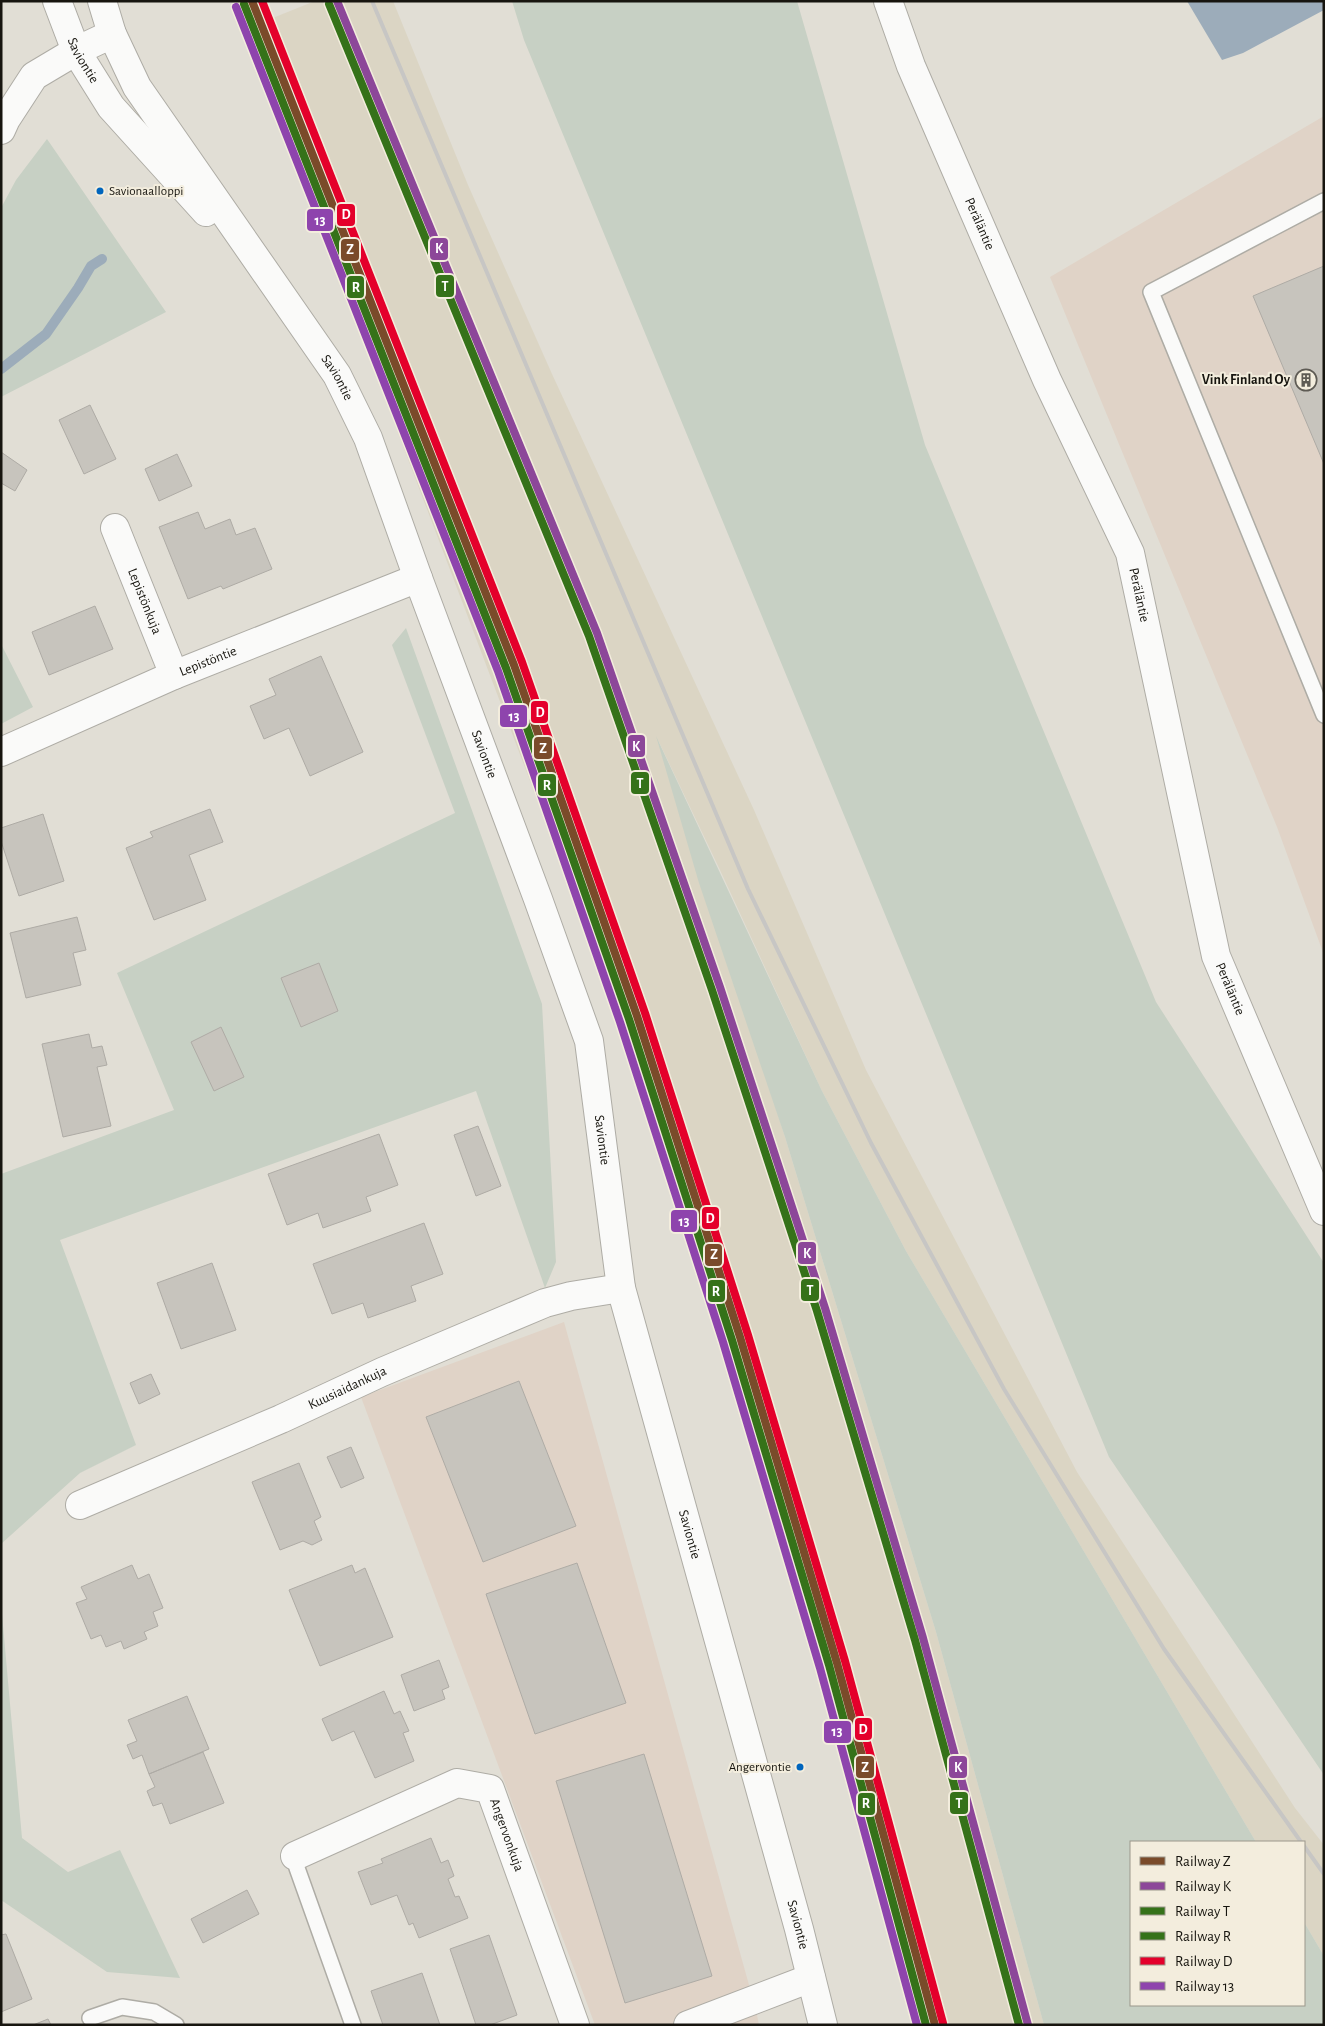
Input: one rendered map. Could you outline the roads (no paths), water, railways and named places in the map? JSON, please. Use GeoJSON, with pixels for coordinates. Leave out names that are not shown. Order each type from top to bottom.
{"type":"FeatureCollection","features":[{"type":"Feature","properties":{"kind":"street"},"geometry":{"type":"LineString","coordinates":[[59,7],[93,1]]}},
{"type":"Feature","properties":{"kind":"street","name":"Saviontie"},"geometry":{"type":"LineString","coordinates":[[102,1],[112,34],[137,87],[337,375],[368,438],[589,1041],[621,1288],[799,1929],[823,2025]]}},
{"type":"Feature","properties":{"kind":"street","name":"Peräläntie"},"geometry":{"type":"LineString","coordinates":[[888,1],[911,66],[1047,380],[1130,553],[1216,956],[1324,1211]]}},
{"type":"Feature","properties":{"kind":"street","name":"Saviontie"},"geometry":{"type":"LineString","coordinates":[[59,7],[76,50],[111,107],[280,293]]}},
{"type":"Feature","properties":{"kind":"street"},"geometry":{"type":"LineString","coordinates":[[1,130],[34,76],[76,50],[112,34]]}},
{"type":"Feature","properties":{"kind":"street","name":"Lepistönkuja"},"geometry":{"type":"LineString","coordinates":[[115,528],[174,675]]}},
{"type":"Feature","properties":{"kind":"street","name":"Lepistöntie"},"geometry":{"type":"LineString","coordinates":[[1,752],[174,675],[418,578]]}},
{"type":"Feature","properties":{"kind":"street","name":"Kuusiaidankuja"},"geometry":{"type":"LineString","coordinates":[[80,1505],[272,1423],[382,1372],[545,1303],[571,1296],[621,1288]]}},
{"type":"Feature","properties":{"kind":"street","name":"Angervonkuja"},"geometry":{"type":"LineString","coordinates":[[296,1862],[457,1783],[490,1789],[575,2025]]}},
{"type":"Feature","properties":{"kind":"street"},"geometry":{"type":"LineString","coordinates":[[688,2025],[811,1978]]}},
{"type":"Feature","properties":{"kind":"lane"},"geometry":{"type":"LineString","coordinates":[[1324,201],[1151,292],[1324,715]]}},
{"type":"Feature","properties":{"kind":"lane"},"geometry":{"type":"LineString","coordinates":[[296,1862],[353,2025]]}},
{"type":"Feature","properties":{"kind":"lane"},"geometry":{"type":"LineString","coordinates":[[90,2018],[122,2007],[154,2012],[176,2025]]}},
{"type":"Feature","properties":{"kind":"water"},"geometry":{"type":"Polygon","coordinates":[[[1187,1],[1324,1],[1324,10],[1243,53],[1222,60],[1187,1]]]}},
{"type":"Feature","properties":{"kind":"waterway"},"geometry":{"type":"LineString","coordinates":[[1,369],[46,334],[91,266],[102,259]]}},
{"type":"Feature","properties":{"kind":"railway"},"geometry":{"type":"LineString","coordinates":[[372,1],[748,889],[871,1143],[1004,1389],[1164,1649],[1300,1841]]}},
{"type":"Feature","properties":{"kind":"railway"},"geometry":{"type":"LineString","coordinates":[[1305,1847],[1324,1874]]}},
{"type":"Feature","properties":{"kind":"rail line","name":"Z"},"geometry":{"type":"LineString","coordinates":[[252,1],[514,665],[637,1016],[740,1337],[837,1663],[935,2025]]}},
{"type":"Feature","properties":{"kind":"rail line","name":"D"},"geometry":{"type":"LineString","coordinates":[[262,1],[522,662],[645,1013],[748,1335],[845,1661],[943,2023]]}},
{"type":"Feature","properties":{"kind":"rail line","name":"K"},"geometry":{"type":"LineString","coordinates":[[337,1],[597,633],[720,987],[825,1308],[923,1638],[1028,2025]]}},
{"type":"Feature","properties":{"kind":"rail line","name":"R"},"geometry":{"type":"LineString","coordinates":[[244,4],[506,668],[629,1019],[732,1340],[829,1665],[926,2025]]}},
{"type":"Feature","properties":{"kind":"rail line","name":"T"},"geometry":{"type":"LineString","coordinates":[[329,4],[589,636],[712,990],[817,1311],[915,1640],[1019,2025]]}},
{"type":"Feature","properties":{"kind":"rail line","name":"13"},"geometry":{"type":"LineString","coordinates":[[236,7],[498,671],[620,1022],[723,1342],[820,1668],[917,2025]]}},
{"type":"Feature","properties":{"kind":"place","name":"Savionaalloppi"},"geometry":{"type":"Point","coordinates":[100,191]}},
{"type":"Feature","properties":{"kind":"place","name":"Vink Finland Oy"},"geometry":{"type":"Point","coordinates":[1306,380]}},
{"type":"Feature","properties":{"kind":"place","name":"Angervontie"},"geometry":{"type":"Point","coordinates":[800,1767]}}]}
